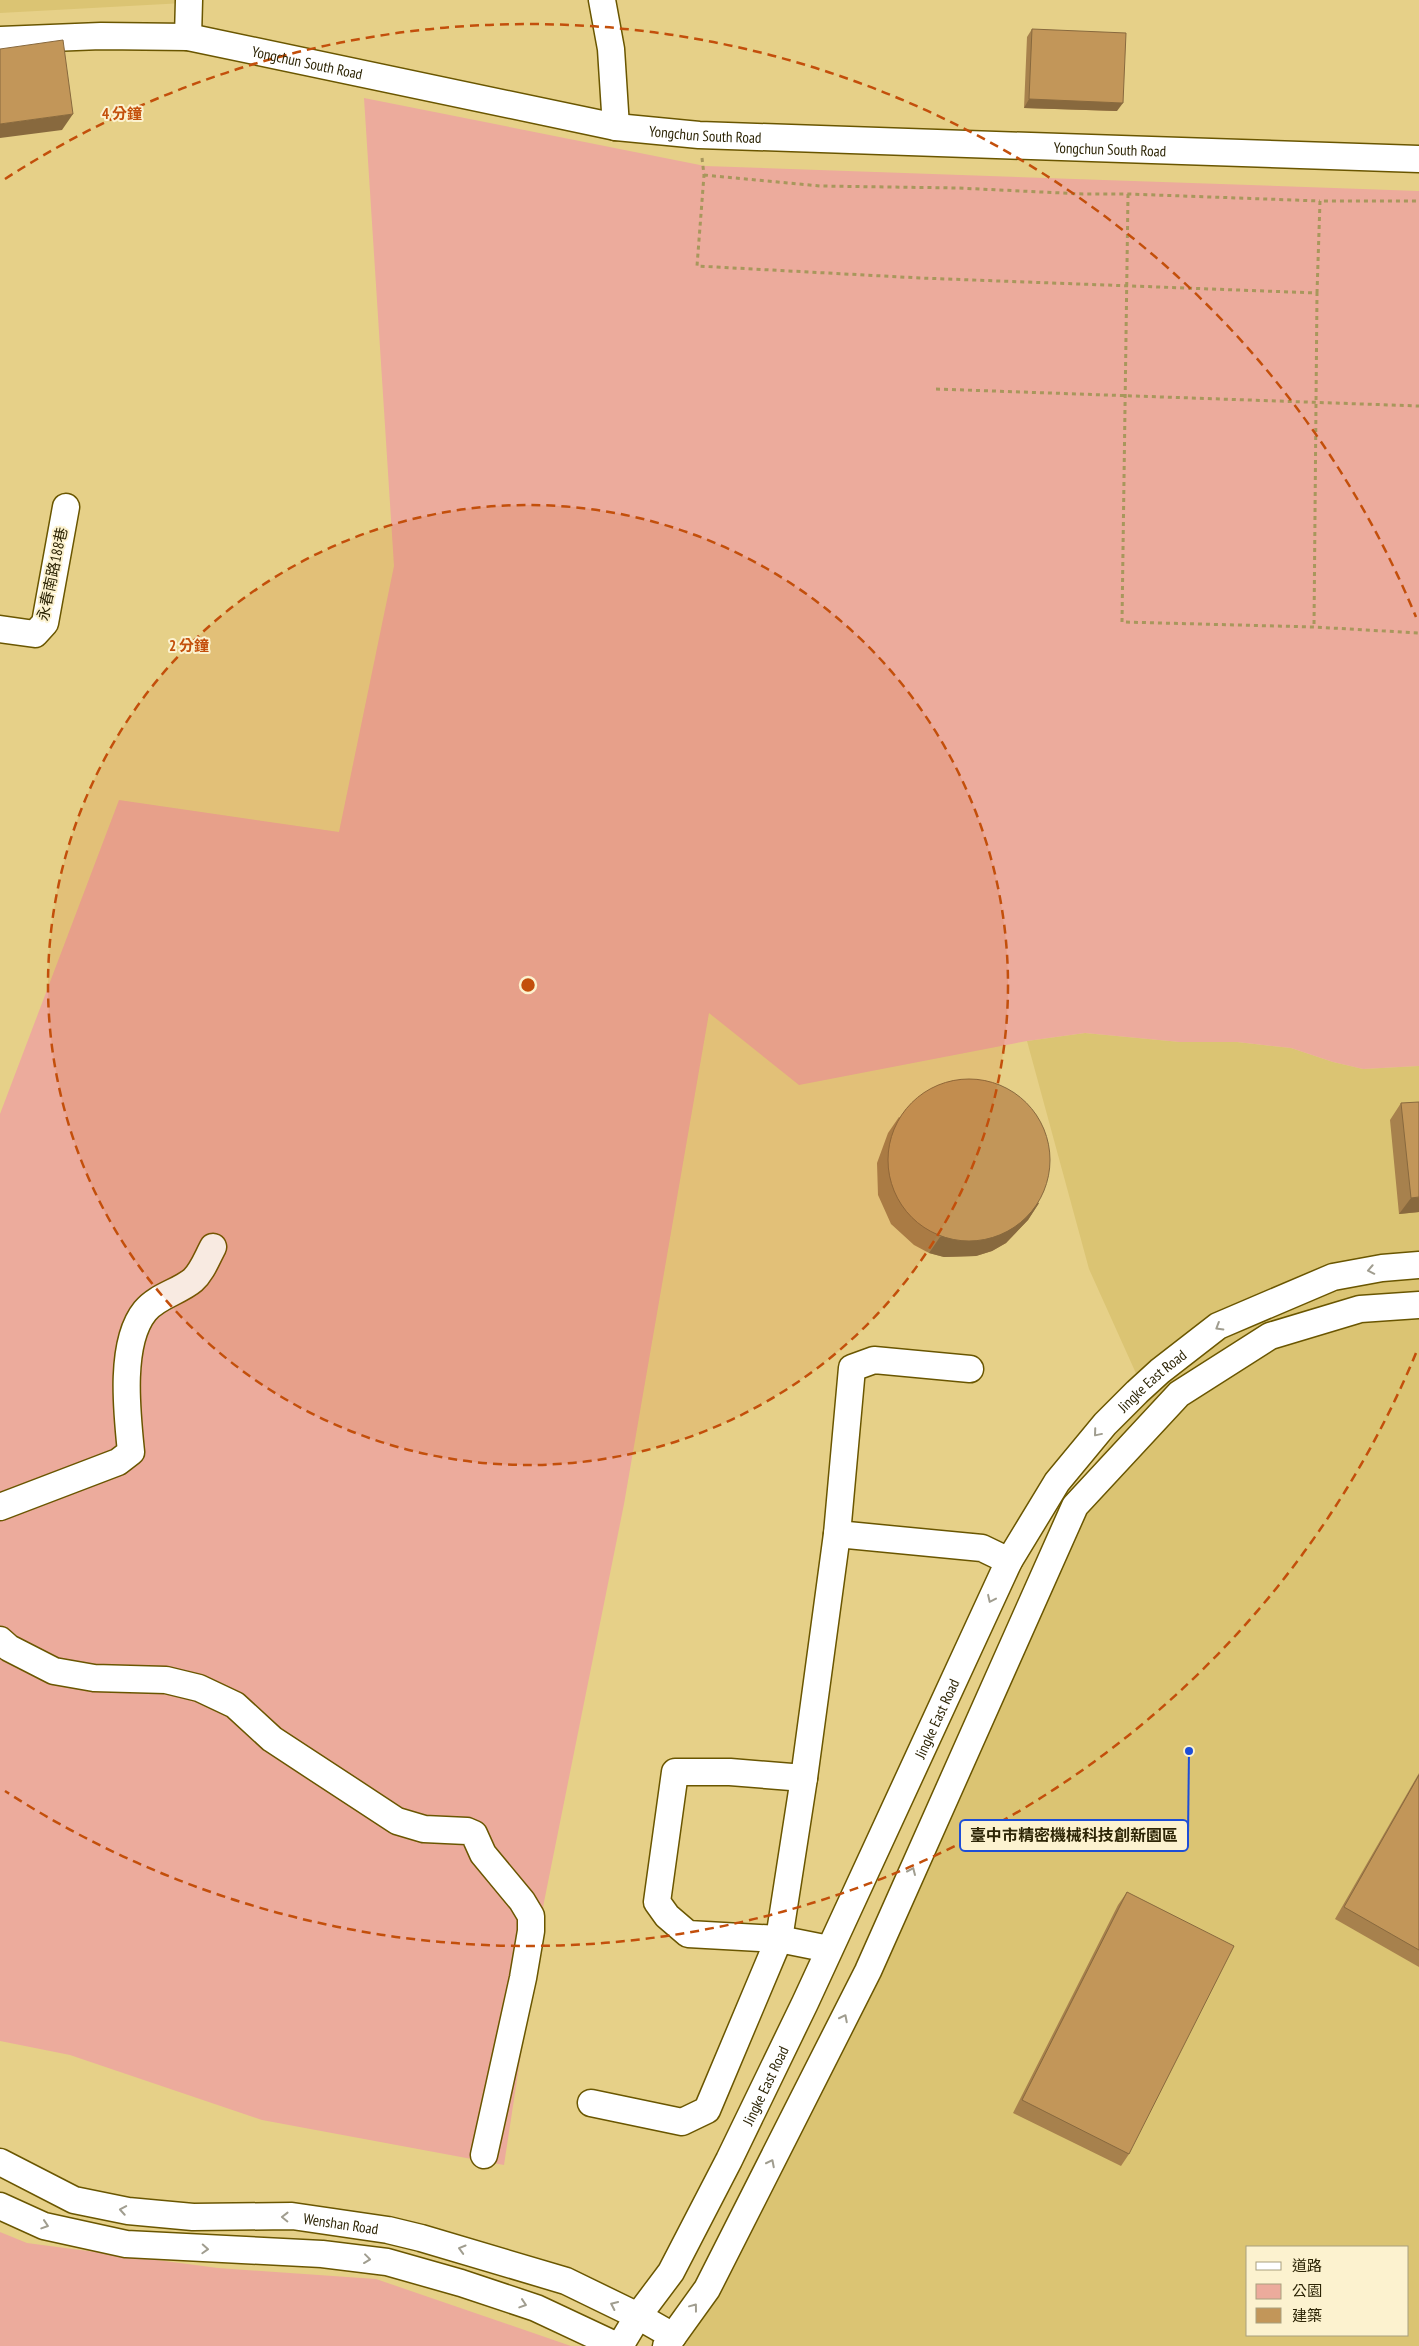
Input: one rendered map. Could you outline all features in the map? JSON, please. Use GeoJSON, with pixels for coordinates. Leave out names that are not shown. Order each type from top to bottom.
{"type":"FeatureCollection","features":[{"type":"Feature","properties":{"kind":"street"},"geometry":{"type":"LineString","coordinates":[[188,37],[189,0]]}},
{"type":"Feature","properties":{"kind":"street"},"geometry":{"type":"LineString","coordinates":[[602,0],[611,49],[616,128]]}},
{"type":"Feature","properties":{"kind":"street","name":"Yongchun South Road"},"geometry":{"type":"LineString","coordinates":[[0,40],[101,36],[188,37],[616,128],[699,135],[1419,159]]}},
{"type":"Feature","properties":{"kind":"street","name":"永春南路188巷"},"geometry":{"type":"LineString","coordinates":[[0,629],[35,634],[45,623],[66,507]]}},
{"type":"Feature","properties":{"kind":"street"},"geometry":{"type":"LineString","coordinates":[[0,1507],[118,1462],[131,1452],[127,1412],[127,1365],[135,1330],[145,1310],[194,1280],[213,1248]]}},
{"type":"Feature","properties":{"kind":"street","name":"Jingke East Road"},"geometry":{"type":"LineString","coordinates":[[619,2346],[638,2316],[671,2272],[680,2255],[793,2029],[828,1949],[1009,1561],[1057,1482],[1105,1424],[1160,1371],[1218,1326],[1333,1278],[1382,1268],[1419,1264]]}},
{"type":"Feature","properties":{"kind":"street","name":"Jingke East Road"},"geometry":{"type":"LineString","coordinates":[[669,2341],[707,2289],[868,1971],[1075,1506],[1179,1394],[1270,1336],[1360,1309],[1419,1305]]}},
{"type":"Feature","properties":{"kind":"street"},"geometry":{"type":"LineString","coordinates":[[591,2103],[682,2122],[707,2110],[779,1939],[804,1778],[837,1534],[852,1368],[874,1360],[970,1369]]}},
{"type":"Feature","properties":{"kind":"street"},"geometry":{"type":"LineString","coordinates":[[837,1534],[982,1548],[1009,1561]]}},
{"type":"Feature","properties":{"kind":"street"},"geometry":{"type":"LineString","coordinates":[[0,1640],[9,1648],[54,1672],[94,1678],[166,1680],[199,1688],[235,1705],[272,1738],[397,1821],[424,1829],[467,1831],[474,1834],[483,1854],[522,1901],[531,1916],[531,1931],[523,1978],[484,2155]]}},
{"type":"Feature","properties":{"kind":"street"},"geometry":{"type":"LineString","coordinates":[[804,1778],[730,1772],[675,1772],[657,1902],[666,1916],[688,1934],[779,1939],[828,1949]]}},
{"type":"Feature","properties":{"kind":"street","name":"Wenshan Road"},"geometry":{"type":"LineString","coordinates":[[0,2162],[74,2200],[128,2211],[193,2217],[292,2216],[388,2230],[422,2238],[566,2281],[638,2316],[669,2341]]}},
{"type":"Feature","properties":{"kind":"street","name":"Wenshan Road"},"geometry":{"type":"LineString","coordinates":[[0,2206],[44,2226],[126,2244],[322,2254],[387,2262],[461,2283],[536,2308],[619,2346]]}},
{"type":"Feature","properties":{"kind":"path"},"geometry":{"type":"LineString","coordinates":[[699,135],[704,175],[697,266],[920,278],[1317,293]]}},
{"type":"Feature","properties":{"kind":"path"},"geometry":{"type":"LineString","coordinates":[[704,175],[820,186],[958,188],[1083,194],[1320,201],[1419,201]]}},
{"type":"Feature","properties":{"kind":"path"},"geometry":{"type":"LineString","coordinates":[[1128,194],[1122,622],[1314,626],[1419,633]]}},
{"type":"Feature","properties":{"kind":"path"},"geometry":{"type":"LineString","coordinates":[[1314,626],[1315,402],[1320,201]]}},
{"type":"Feature","properties":{"kind":"path"},"geometry":{"type":"LineString","coordinates":[[936,389],[1124,394],[1419,406]]}},
{"type":"Feature","properties":{"kind":"shaded area"},"geometry":{"type":"Polygon","coordinates":[[[0,0],[184,0],[184,3],[0,13],[0,0]]]}},
{"type":"Feature","properties":{"kind":"shaded area"},"geometry":{"type":"Polygon","coordinates":[[[1085,1033],[1180,1042],[1237,1042],[1291,1048],[1333,1062],[1363,1069],[1419,1066],[1419,2346],[670,2346],[763,2180],[1079,1485],[1120,1429],[1148,1400],[1089,1269],[1027,1041],[1085,1033]]]}},
{"type":"Feature","properties":{"kind":"green space"},"geometry":{"type":"Polygon","coordinates":[[[364,98],[705,166],[1419,191],[1419,1066],[1363,1069],[1333,1062],[1291,1048],[1237,1042],[1180,1042],[1085,1033],[1027,1041],[799,1085],[709,1013],[624,1504],[544,1902],[504,2165],[262,2120],[70,2055],[0,2041],[0,1114],[119,800],[339,832],[394,566],[364,98]]]}},
{"type":"Feature","properties":{"kind":"green space"},"geometry":{"type":"Polygon","coordinates":[[[0,2232],[27,2243],[218,2268],[376,2279],[571,2346],[0,2346],[0,2232]]]}},
{"type":"Feature","properties":{"kind":"building"},"geometry":{"type":"Polygon","coordinates":[[[1032,29],[1126,33],[1123,103],[1029,99],[1032,29]]]}},
{"type":"Feature","properties":{"kind":"building"},"geometry":{"type":"Polygon","coordinates":[[[63,40],[73,114],[0,124],[0,49],[63,40]]]}},
{"type":"Feature","properties":{"kind":"building"},"geometry":{"type":"Polygon","coordinates":[[[977,1079],[993,1082],[1007,1088],[1027,1102],[1037,1115],[1047,1136],[1050,1160],[1047,1184],[1037,1205],[1027,1218],[1014,1228],[993,1238],[961,1241],[945,1238],[931,1232],[917,1223],[906,1212],[891,1184],[888,1152],[891,1136],[897,1122],[906,1108],[917,1097],[945,1082],[977,1079]]]}},
{"type":"Feature","properties":{"kind":"building"},"geometry":{"type":"Polygon","coordinates":[[[1419,1102],[1419,1197],[1411,1198],[1401,1103],[1419,1102]]]}},
{"type":"Feature","properties":{"kind":"building"},"geometry":{"type":"Polygon","coordinates":[[[1419,1775],[1419,1950],[1344,1907],[1419,1775]]]}},
{"type":"Feature","properties":{"kind":"building"},"geometry":{"type":"Polygon","coordinates":[[[1127,1892],[1234,1946],[1129,2154],[1022,2100],[1127,1892]]]}},
{"type":"Feature","properties":{"kind":"place","name":"臺中市精密機械科技創新園區"},"geometry":{"type":"Point","coordinates":[1189,1751]}}]}
